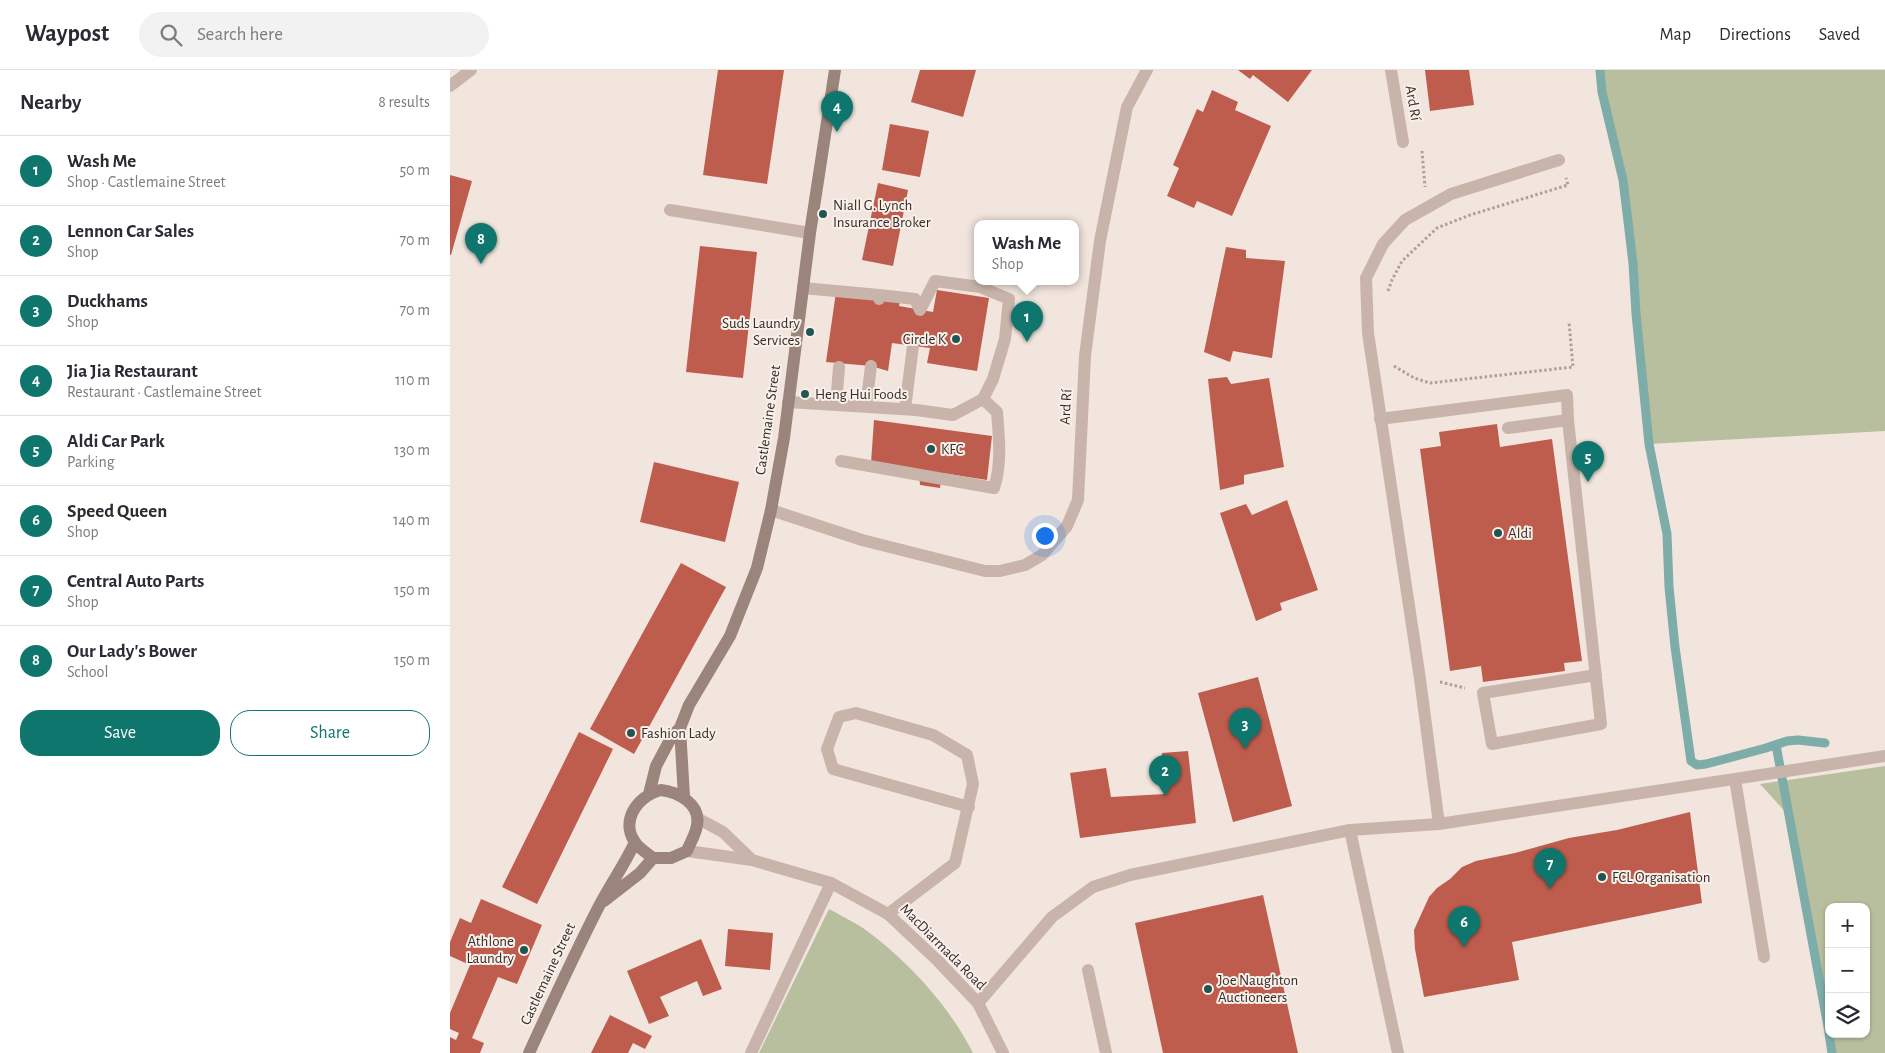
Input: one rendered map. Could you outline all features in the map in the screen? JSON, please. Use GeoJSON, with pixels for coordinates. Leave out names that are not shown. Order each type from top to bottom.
{"type":"FeatureCollection","features":[{"type":"Feature","properties":{"kind":"main road","name":"Castlemaine Street"},"geometry":{"type":"LineString","coordinates":[[530,1053],[565,972],[611,884],[625,864],[636,842],[630,829],[630,819],[633,810],[638,802],[649,794],[656,766],[672,736],[680,728],[689,705],[730,636],[756,568],[771,510],[835,70]]}},
{"type":"Feature","properties":{"kind":"main road","name":"Castlemaine Street"},"geometry":{"type":"LineString","coordinates":[[680,728],[684,797],[691,804],[696,818]]}},
{"type":"Feature","properties":{"kind":"main road"},"geometry":{"type":"LineString","coordinates":[[649,794],[661,790],[671,791],[684,797]]}},
{"type":"Feature","properties":{"kind":"main road"},"geometry":{"type":"LineString","coordinates":[[636,842],[653,858],[671,858],[687,851],[698,824],[696,818]]}},
{"type":"Feature","properties":{"kind":"main road","name":"Castlemaine Street"},"geometry":{"type":"LineString","coordinates":[[598,909],[603,902],[640,873],[653,858]]}},
{"type":"Feature","properties":{"kind":"street"},"geometry":{"type":"LineString","coordinates":[[450,86],[471,70]]}},
{"type":"Feature","properties":{"kind":"street","name":"Ard Rí"},"geometry":{"type":"LineString","coordinates":[[771,510],[862,540],[985,571],[1024,566],[1042,555],[1067,526],[1078,500],[1085,356],[1100,242],[1127,107],[1147,70]]}},
{"type":"Feature","properties":{"kind":"street","name":"Ard Rí"},"geometry":{"type":"LineString","coordinates":[[1390,70],[1403,142]]}},
{"type":"Feature","properties":{"kind":"street"},"geometry":{"type":"LineString","coordinates":[[1439,824],[1420,679],[1368,333],[1366,278],[1383,244],[1405,220],[1451,194],[1559,160]]}},
{"type":"Feature","properties":{"kind":"street"},"geometry":{"type":"LineString","coordinates":[[670,210],[810,233]]}},
{"type":"Feature","properties":{"kind":"street"},"geometry":{"type":"LineString","coordinates":[[788,402],[905,409],[953,415],[983,399],[993,379],[1004,339],[1009,299],[980,287],[935,280],[920,310],[915,299],[879,298],[803,288]]}},
{"type":"Feature","properties":{"kind":"street"},"geometry":{"type":"LineString","coordinates":[[905,409],[913,346]]}},
{"type":"Feature","properties":{"kind":"street"},"geometry":{"type":"LineString","coordinates":[[866,407],[872,366]]}},
{"type":"Feature","properties":{"kind":"street"},"geometry":{"type":"LineString","coordinates":[[836,405],[839,367]]}},
{"type":"Feature","properties":{"kind":"street"},"geometry":{"type":"LineString","coordinates":[[1380,419],[1567,395],[1568,420],[1596,674],[1601,724],[1492,744],[1483,694],[1596,674]]}},
{"type":"Feature","properties":{"kind":"street"},"geometry":{"type":"LineString","coordinates":[[841,461],[994,488],[997,478],[999,454],[998,412],[983,399]]}},
{"type":"Feature","properties":{"kind":"street"},"geometry":{"type":"LineString","coordinates":[[1508,428],[1568,420]]}},
{"type":"Feature","properties":{"kind":"street"},"geometry":{"type":"LineString","coordinates":[[888,914],[956,863],[969,807],[973,784],[967,754],[933,735],[856,714],[839,718],[827,749],[833,769],[969,807]]}},
{"type":"Feature","properties":{"kind":"street"},"geometry":{"type":"LineString","coordinates":[[978,1003],[1052,917],[1093,887],[1130,875],[1350,830],[1439,824],[1885,756]]}},
{"type":"Feature","properties":{"kind":"street"},"geometry":{"type":"LineString","coordinates":[[1735,779],[1764,957]]}},
{"type":"Feature","properties":{"kind":"street","name":"MacDiarmada Road"},"geometry":{"type":"LineString","coordinates":[[696,818],[723,832],[752,860]]}},
{"type":"Feature","properties":{"kind":"street"},"geometry":{"type":"LineString","coordinates":[[1350,830],[1398,1053]]}},
{"type":"Feature","properties":{"kind":"street","name":"MacDiarmada Road"},"geometry":{"type":"LineString","coordinates":[[687,851],[752,860],[831,883],[888,914],[938,961],[978,1003],[1003,1053]]}},
{"type":"Feature","properties":{"kind":"street"},"geometry":{"type":"LineString","coordinates":[[751,1053],[831,883]]}},
{"type":"Feature","properties":{"kind":"street"},"geometry":{"type":"LineString","coordinates":[[1088,970],[1106,1053]]}},
{"type":"Feature","properties":{"kind":"path"},"geometry":{"type":"LineString","coordinates":[[1387,296],[1392,280],[1402,261],[1437,228],[1470,215],[1568,185],[1559,160]]}},
{"type":"Feature","properties":{"kind":"path"},"geometry":{"type":"LineString","coordinates":[[1392,358],[1394,366],[1414,378],[1430,383],[1573,366],[1569,322]]}},
{"type":"Feature","properties":{"kind":"path"},"geometry":{"type":"LineString","coordinates":[[1420,679],[1443,682],[1483,694]]}},
{"type":"Feature","properties":{"kind":"green space"},"geometry":{"type":"Polygon","coordinates":[[[1600,70],[1885,70],[1885,431],[1649,444],[1623,180],[1602,92],[1600,70]]]}},
{"type":"Feature","properties":{"kind":"green space"},"geometry":{"type":"Polygon","coordinates":[[[1885,766],[1885,1053],[1833,1053],[1831,1038],[1870,1038],[1870,903],[1825,903],[1825,1008],[1791,818],[1760,784],[1885,766]]]}},
{"type":"Feature","properties":{"kind":"green space"},"geometry":{"type":"Polygon","coordinates":[[[829,909],[863,928],[911,969],[939,1000],[973,1053],[759,1053],[829,909]]]}},
{"type":"Feature","properties":{"kind":"building"},"geometry":{"type":"Polygon","coordinates":[[[718,70],[784,70],[767,184],[703,175],[718,70]]]}},
{"type":"Feature","properties":{"kind":"building"},"geometry":{"type":"Polygon","coordinates":[[[920,70],[976,70],[963,117],[911,102],[920,70]]]}},
{"type":"Feature","properties":{"kind":"building"},"geometry":{"type":"Polygon","coordinates":[[[1238,70],[1312,70],[1288,102],[1253,75],[1250,79],[1238,70]]]}},
{"type":"Feature","properties":{"kind":"building"},"geometry":{"type":"Polygon","coordinates":[[[1425,70],[1469,70],[1474,105],[1430,111],[1425,70]]]}},
{"type":"Feature","properties":{"kind":"building"},"geometry":{"type":"Polygon","coordinates":[[[1212,90],[1238,102],[1235,110],[1271,126],[1232,216],[1197,201],[1194,208],[1167,196],[1179,168],[1173,165],[1197,109],[1203,112],[1212,90]]]}},
{"type":"Feature","properties":{"kind":"building"},"geometry":{"type":"Polygon","coordinates":[[[890,124],[929,131],[920,177],[882,170],[890,124]]]}},
{"type":"Feature","properties":{"kind":"building"},"geometry":{"type":"Polygon","coordinates":[[[450,175],[472,181],[451,255],[450,255],[450,175]]]}},
{"type":"Feature","properties":{"kind":"building"},"geometry":{"type":"Polygon","coordinates":[[[878,183],[908,190],[893,266],[862,260],[878,183]]]}},
{"type":"Feature","properties":{"kind":"building"},"geometry":{"type":"Polygon","coordinates":[[[700,246],[757,252],[743,378],[686,372],[700,246]]]}},
{"type":"Feature","properties":{"kind":"building"},"geometry":{"type":"Polygon","coordinates":[[[1226,247],[1246,250],[1246,258],[1285,261],[1272,358],[1233,351],[1230,362],[1204,352],[1226,247]]]}},
{"type":"Feature","properties":{"kind":"building"},"geometry":{"type":"Polygon","coordinates":[[[937,290],[989,298],[977,371],[927,363],[930,348],[892,343],[888,371],[871,366],[826,362],[836,292],[900,301],[899,306],[933,312],[937,290]]]}},
{"type":"Feature","properties":{"kind":"building"},"geometry":{"type":"Polygon","coordinates":[[[1227,377],[1231,384],[1269,378],[1284,467],[1244,475],[1244,484],[1220,490],[1208,379],[1227,377]]]}},
{"type":"Feature","properties":{"kind":"building","name":"KFC"},"geometry":{"type":"Polygon","coordinates":[[[874,420],[992,436],[987,480],[942,473],[940,488],[920,485],[919,471],[871,463],[874,420]]]}},
{"type":"Feature","properties":{"kind":"building","name":"Aldi"},"geometry":{"type":"Polygon","coordinates":[[[1497,424],[1500,447],[1552,439],[1582,661],[1564,663],[1565,671],[1483,682],[1481,666],[1450,671],[1420,449],[1441,446],[1439,432],[1497,424]]]}},
{"type":"Feature","properties":{"kind":"building"},"geometry":{"type":"Polygon","coordinates":[[[654,462],[739,482],[725,542],[640,522],[654,462]]]}},
{"type":"Feature","properties":{"kind":"building"},"geometry":{"type":"Polygon","coordinates":[[[1287,500],[1318,590],[1280,603],[1282,610],[1256,621],[1220,513],[1246,504],[1252,515],[1287,500]]]}},
{"type":"Feature","properties":{"kind":"building"},"geometry":{"type":"Polygon","coordinates":[[[681,563],[726,587],[634,754],[590,729],[681,563]]]}},
{"type":"Feature","properties":{"kind":"building"},"geometry":{"type":"Polygon","coordinates":[[[1258,677],[1292,806],[1233,822],[1198,693],[1258,677]]]}},
{"type":"Feature","properties":{"kind":"building"},"geometry":{"type":"Polygon","coordinates":[[[579,732],[613,749],[537,904],[502,887],[579,732]]]}},
{"type":"Feature","properties":{"kind":"building"},"geometry":{"type":"Polygon","coordinates":[[[1188,751],[1196,823],[1080,838],[1070,773],[1106,768],[1111,797],[1165,794],[1162,753],[1188,751]]]}},
{"type":"Feature","properties":{"kind":"building"},"geometry":{"type":"Polygon","coordinates":[[[1690,812],[1702,903],[1512,942],[1519,980],[1424,997],[1415,949],[1414,930],[1429,897],[1462,867],[1476,861],[1515,853],[1569,838],[1617,830],[1690,812]]]}},
{"type":"Feature","properties":{"kind":"building"},"geometry":{"type":"Polygon","coordinates":[[[1263,895],[1298,1053],[1163,1053],[1135,923],[1263,895]]]}},
{"type":"Feature","properties":{"kind":"building"},"geometry":{"type":"Polygon","coordinates":[[[481,899],[542,925],[517,984],[498,977],[472,1038],[484,1043],[480,1053],[450,1053],[450,1037],[456,1040],[459,1033],[450,1029],[450,1013],[470,965],[450,956],[450,942],[460,918],[471,923],[481,899]]]}},
{"type":"Feature","properties":{"kind":"building"},"geometry":{"type":"Polygon","coordinates":[[[728,929],[773,933],[770,970],[725,966],[728,929]]]}},
{"type":"Feature","properties":{"kind":"building"},"geometry":{"type":"Polygon","coordinates":[[[701,939],[722,989],[703,996],[697,981],[660,997],[669,1016],[649,1024],[627,971],[701,939]]]}},
{"type":"Feature","properties":{"kind":"building"},"geometry":{"type":"Polygon","coordinates":[[[610,1015],[652,1036],[645,1049],[633,1043],[628,1053],[591,1053],[610,1015]]]}},
{"type":"Feature","properties":{"kind":"waterway"},"geometry":{"type":"LineString","coordinates":[[1600,70],[1602,92],[1623,180],[1633,263],[1636,314],[1649,444],[1667,534],[1669,587],[1675,647],[1691,761],[1697,765],[1706,764],[1787,741],[1798,740],[1825,743]]}},
{"type":"Feature","properties":{"kind":"waterway"},"geometry":{"type":"LineString","coordinates":[[1776,745],[1825,1010]]}},
{"type":"Feature","properties":{"kind":"waterway"},"geometry":{"type":"LineString","coordinates":[[1830,1038],[1832,1053]]}},
{"type":"Feature","properties":{"kind":"place","name":"Jia Jia Restaurant"},"geometry":{"type":"Point","coordinates":[837,132]}},
{"type":"Feature","properties":{"kind":"place","name":"Niall G. Lynch Insurance Broker"},"geometry":{"type":"Point","coordinates":[823,214]}},
{"type":"Feature","properties":{"kind":"place","name":"Our Lady's Bower"},"geometry":{"type":"Point","coordinates":[481,264]}},
{"type":"Feature","properties":{"kind":"place","name":"Suds Laundry Services"},"geometry":{"type":"Point","coordinates":[810,332]}},
{"type":"Feature","properties":{"kind":"place","name":"Circle K"},"geometry":{"type":"Point","coordinates":[956,339]}},
{"type":"Feature","properties":{"kind":"place","name":"Wash Me"},"geometry":{"type":"Point","coordinates":[1027,342]}},
{"type":"Feature","properties":{"kind":"place","name":"Heng Hui Foods"},"geometry":{"type":"Point","coordinates":[805,394]}},
{"type":"Feature","properties":{"kind":"place","name":"KFC"},"geometry":{"type":"Point","coordinates":[931,449]}},
{"type":"Feature","properties":{"kind":"place","name":"Aldi Car Park"},"geometry":{"type":"Point","coordinates":[1588,482]}},
{"type":"Feature","properties":{"kind":"place","name":"Aldi"},"geometry":{"type":"Point","coordinates":[1498,533]}},
{"type":"Feature","properties":{"kind":"place","name":"Fashion Lady"},"geometry":{"type":"Point","coordinates":[631,733]}},
{"type":"Feature","properties":{"kind":"place","name":"Duckhams"},"geometry":{"type":"Point","coordinates":[1245,749]}},
{"type":"Feature","properties":{"kind":"place","name":"Lennon Car Sales"},"geometry":{"type":"Point","coordinates":[1165,796]}},
{"type":"Feature","properties":{"kind":"place","name":"FCL Organisation"},"geometry":{"type":"Point","coordinates":[1602,877]}},
{"type":"Feature","properties":{"kind":"place","name":"Central Auto Parts"},"geometry":{"type":"Point","coordinates":[1550,889]}},
{"type":"Feature","properties":{"kind":"place","name":"Speed Queen"},"geometry":{"type":"Point","coordinates":[1464,947]}},
{"type":"Feature","properties":{"kind":"place","name":"Athlone Laundry"},"geometry":{"type":"Point","coordinates":[524,950]}},
{"type":"Feature","properties":{"kind":"place","name":"Joe Naughton Auctioneers"},"geometry":{"type":"Point","coordinates":[1208,989]}}]}
